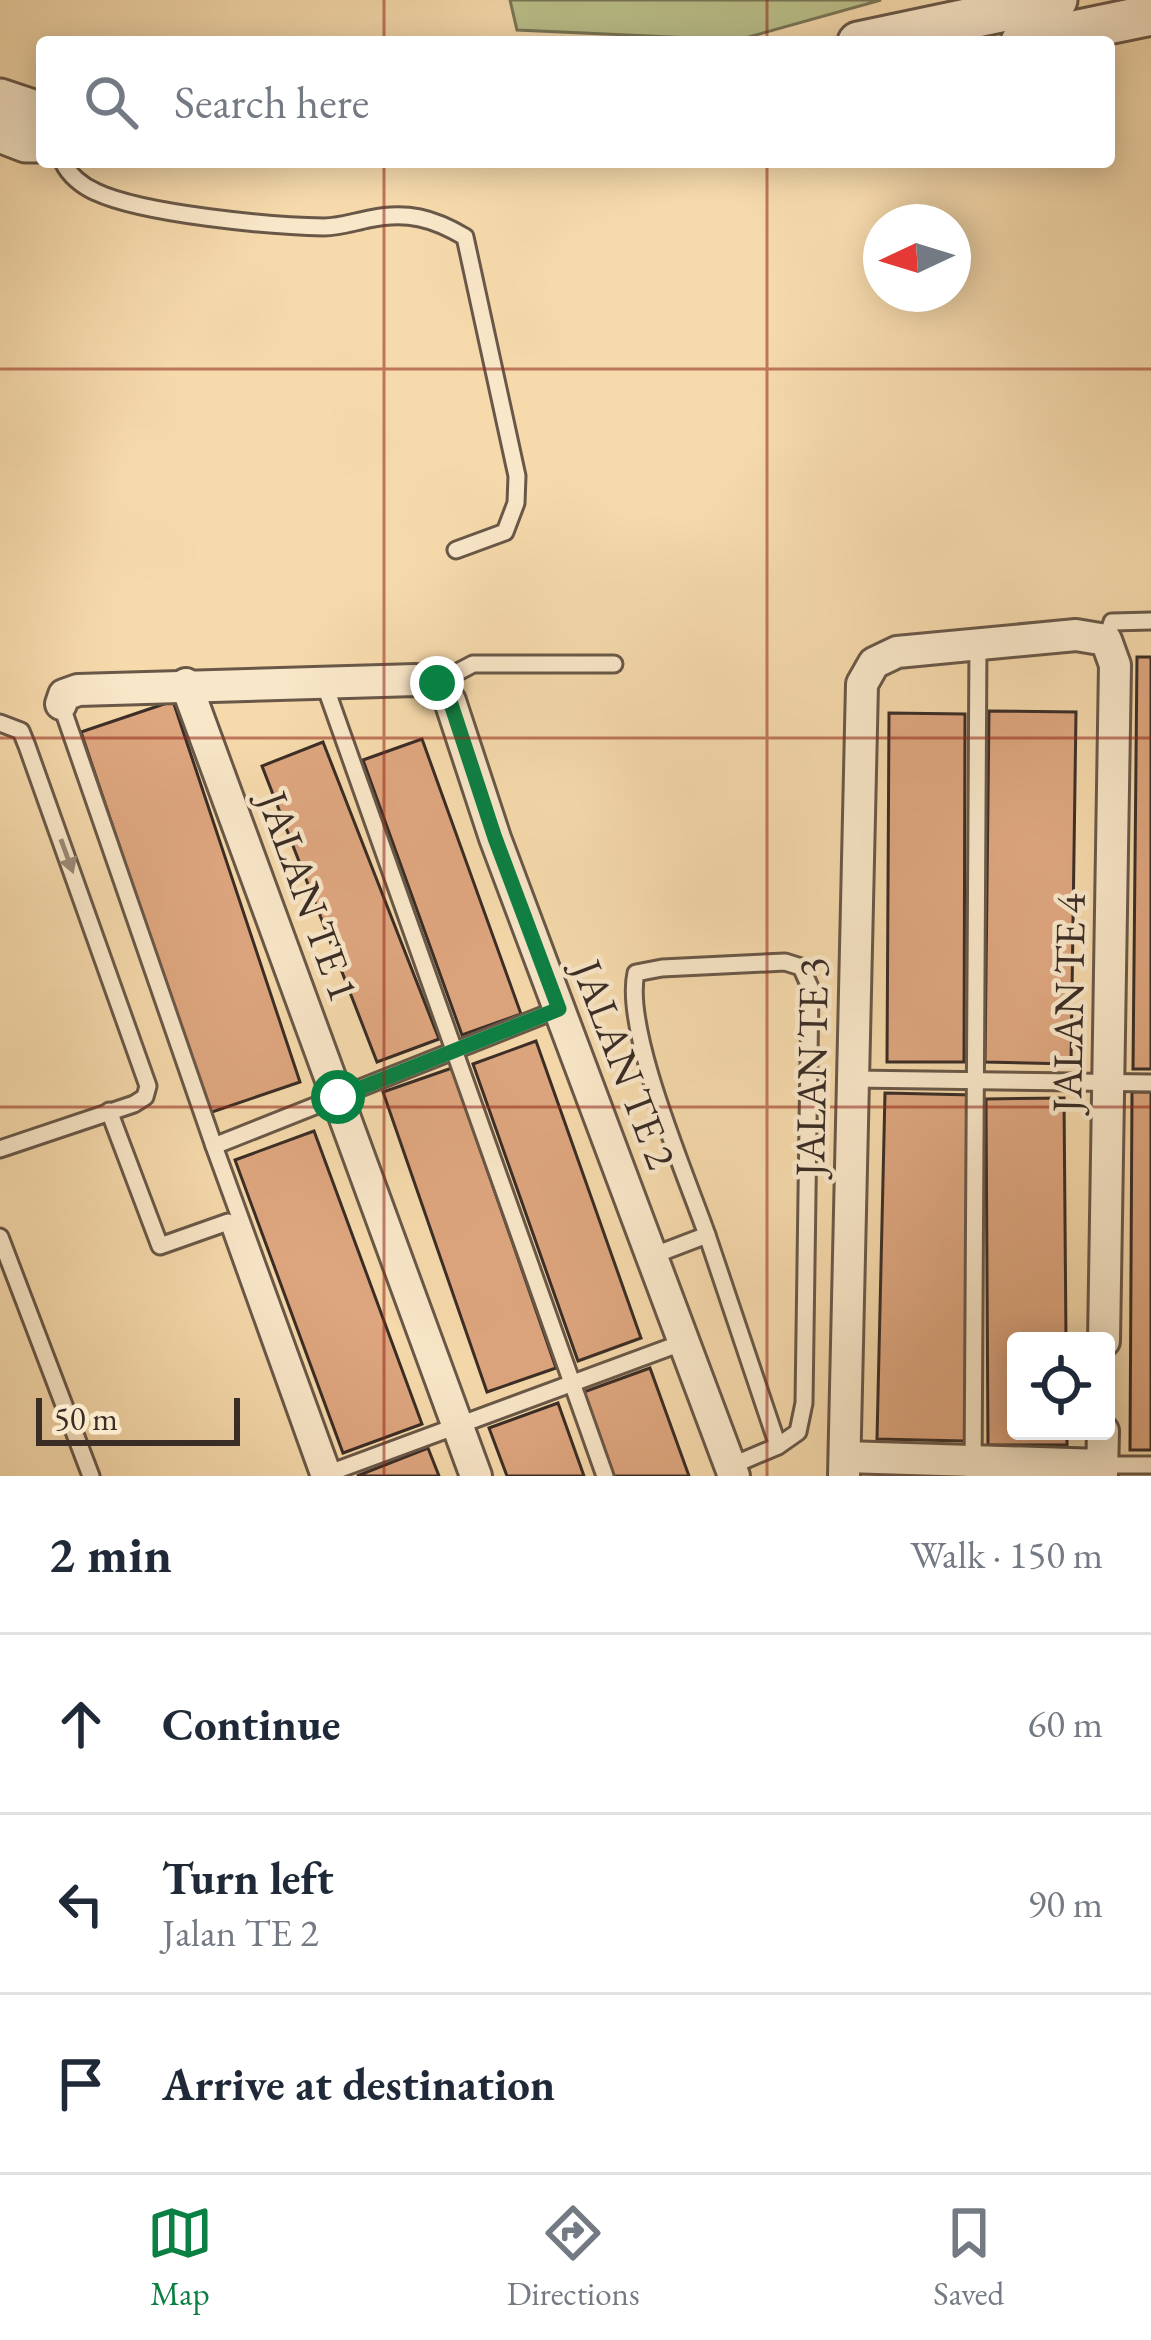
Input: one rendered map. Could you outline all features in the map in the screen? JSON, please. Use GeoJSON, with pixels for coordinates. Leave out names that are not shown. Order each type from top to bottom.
{"type":"FeatureCollection","features":[{"type":"Feature","properties":{"kind":"street"},"geometry":{"type":"LineString","coordinates":[[887,36],[1057,0]]}},
{"type":"Feature","properties":{"kind":"street"},"geometry":{"type":"LineString","coordinates":[[1050,36],[1151,15]]}},
{"type":"Feature","properties":{"kind":"street"},"geometry":{"type":"LineString","coordinates":[[0,99],[36,111]]}},
{"type":"Feature","properties":{"kind":"street"},"geometry":{"type":"LineString","coordinates":[[0,132],[36,142]]}},
{"type":"Feature","properties":{"kind":"street"},"geometry":{"type":"LineString","coordinates":[[978,644],[1076,635],[1110,653]]}},
{"type":"Feature","properties":{"kind":"street","name":"JALAN TE 3"},"geometry":{"type":"LineString","coordinates":[[845,1466],[862,684],[874,663],[896,652],[978,644]]}},
{"type":"Feature","properties":{"kind":"street","name":"JALAN TE 4"},"geometry":{"type":"LineString","coordinates":[[1104,1332],[1110,653]]}},
{"type":"Feature","properties":{"kind":"street"},"geometry":{"type":"LineString","coordinates":[[61,704],[64,695],[78,690],[186,684],[437,683]]}},
{"type":"Feature","properties":{"kind":"street","name":"JALAN TE 2"},"geometry":{"type":"LineString","coordinates":[[437,683],[450,701],[495,838],[733,1471]]}},
{"type":"Feature","properties":{"kind":"street","name":"JALAN TE 1"},"geometry":{"type":"LineString","coordinates":[[186,684],[476,1476]]}},
{"type":"Feature","properties":{"kind":"street"},"geometry":{"type":"LineString","coordinates":[[845,1466],[1102,1471],[1103,1440]]}},
{"type":"Feature","properties":{"kind":"lane"},"geometry":{"type":"LineString","coordinates":[[67,168],[96,192],[127,202],[237,220],[328,227],[418,215],[465,237],[517,489],[505,532],[456,550]]}},
{"type":"Feature","properties":{"kind":"lane"},"geometry":{"type":"LineString","coordinates":[[1110,653],[1112,622],[1151,621]]}},
{"type":"Feature","properties":{"kind":"lane"},"geometry":{"type":"LineString","coordinates":[[973,1468],[978,644]]}},
{"type":"Feature","properties":{"kind":"lane"},"geometry":{"type":"LineString","coordinates":[[437,683],[472,664],[614,664]]}},
{"type":"Feature","properties":{"kind":"lane"},"geometry":{"type":"LineString","coordinates":[[324,683],[605,1476]]}},
{"type":"Feature","properties":{"kind":"lane"},"geometry":{"type":"LineString","coordinates":[[61,704],[328,1475]]}},
{"type":"Feature","properties":{"kind":"lane"},"geometry":{"type":"LineString","coordinates":[[0,723],[21,731],[148,1086],[145,1097],[0,1149]]}},
{"type":"Feature","properties":{"kind":"lane"},"geometry":{"type":"LineString","coordinates":[[733,1471],[778,1446],[798,1432],[804,1403],[810,987],[801,967],[785,962],[662,968],[636,974],[632,992],[643,1048],[778,1446]]}},
{"type":"Feature","properties":{"kind":"lane"},"geometry":{"type":"LineString","coordinates":[[214,1146],[559,1009]]}},
{"type":"Feature","properties":{"kind":"lane"},"geometry":{"type":"LineString","coordinates":[[853,1079],[1151,1083]]}},
{"type":"Feature","properties":{"kind":"lane"},"geometry":{"type":"LineString","coordinates":[[110,1111],[160,1246],[228,1222],[328,1475]]}},
{"type":"Feature","properties":{"kind":"lane"},"geometry":{"type":"LineString","coordinates":[[652,1256],[707,1235]]}},
{"type":"Feature","properties":{"kind":"lane"},"geometry":{"type":"LineString","coordinates":[[0,1237],[91,1476]]}},
{"type":"Feature","properties":{"kind":"lane"},"geometry":{"type":"LineString","coordinates":[[328,1475],[684,1342]]}},
{"type":"Feature","properties":{"kind":"lane"},"geometry":{"type":"LineString","coordinates":[[1102,1471],[1151,1465]]}},
{"type":"Feature","properties":{"kind":"green space"},"geometry":{"type":"Polygon","coordinates":[[[510,0],[881,0],[752,36],[517,30],[510,0]]]}},
{"type":"Feature","properties":{"kind":"building"},"geometry":{"type":"Polygon","coordinates":[[[1137,657],[1151,657],[1151,1069],[1133,1069],[1137,657]]]}},
{"type":"Feature","properties":{"kind":"building"},"geometry":{"type":"Polygon","coordinates":[[[173,701],[300,1082],[209,1113],[81,732],[173,701]]]}},
{"type":"Feature","properties":{"kind":"building"},"geometry":{"type":"Polygon","coordinates":[[[989,711],[1076,712],[1071,1064],[985,1062],[989,711]]]}},
{"type":"Feature","properties":{"kind":"building"},"geometry":{"type":"Polygon","coordinates":[[[889,713],[965,714],[964,1062],[887,1062],[889,713]]]}},
{"type":"Feature","properties":{"kind":"building"},"geometry":{"type":"Polygon","coordinates":[[[422,739],[521,1014],[462,1035],[363,760],[422,739]]]}},
{"type":"Feature","properties":{"kind":"building"},"geometry":{"type":"Polygon","coordinates":[[[323,742],[439,1039],[377,1062],[262,766],[323,742]]]}},
{"type":"Feature","properties":{"kind":"building"},"geometry":{"type":"Polygon","coordinates":[[[536,1041],[641,1338],[578,1361],[473,1064],[536,1041]]]}},
{"type":"Feature","properties":{"kind":"building"},"geometry":{"type":"Polygon","coordinates":[[[452,1068],[556,1368],[487,1392],[383,1092],[452,1068]]]}},
{"type":"Feature","properties":{"kind":"building"},"geometry":{"type":"Polygon","coordinates":[[[1132,1092],[1151,1092],[1151,1450],[1130,1450],[1132,1092]]]}},
{"type":"Feature","properties":{"kind":"building"},"geometry":{"type":"Polygon","coordinates":[[[885,1093],[973,1095],[965,1441],[877,1439],[885,1093]]]}},
{"type":"Feature","properties":{"kind":"building"},"geometry":{"type":"Polygon","coordinates":[[[1064,1098],[1066,1332],[1007,1332],[1007,1440],[1067,1440],[1067,1445],[988,1445],[986,1099],[1064,1098]]]}},
{"type":"Feature","properties":{"kind":"building"},"geometry":{"type":"Polygon","coordinates":[[[314,1131],[422,1424],[343,1453],[235,1160],[314,1131]]]}},
{"type":"Feature","properties":{"kind":"building"},"geometry":{"type":"Polygon","coordinates":[[[650,1368],[689,1476],[611,1476],[581,1393],[650,1368]]]}},
{"type":"Feature","properties":{"kind":"building"},"geometry":{"type":"Polygon","coordinates":[[[558,1403],[584,1476],[507,1476],[489,1428],[558,1403]]]}},
{"type":"Feature","properties":{"kind":"building"},"geometry":{"type":"Polygon","coordinates":[[[428,1448],[439,1476],[357,1476],[428,1448]]]}},
{"type":"Feature","properties":{"kind":"route"},"geometry":{"type":"LineString","coordinates":[[338,1097],[559,1009],[450,701],[437,683]]}}]}
